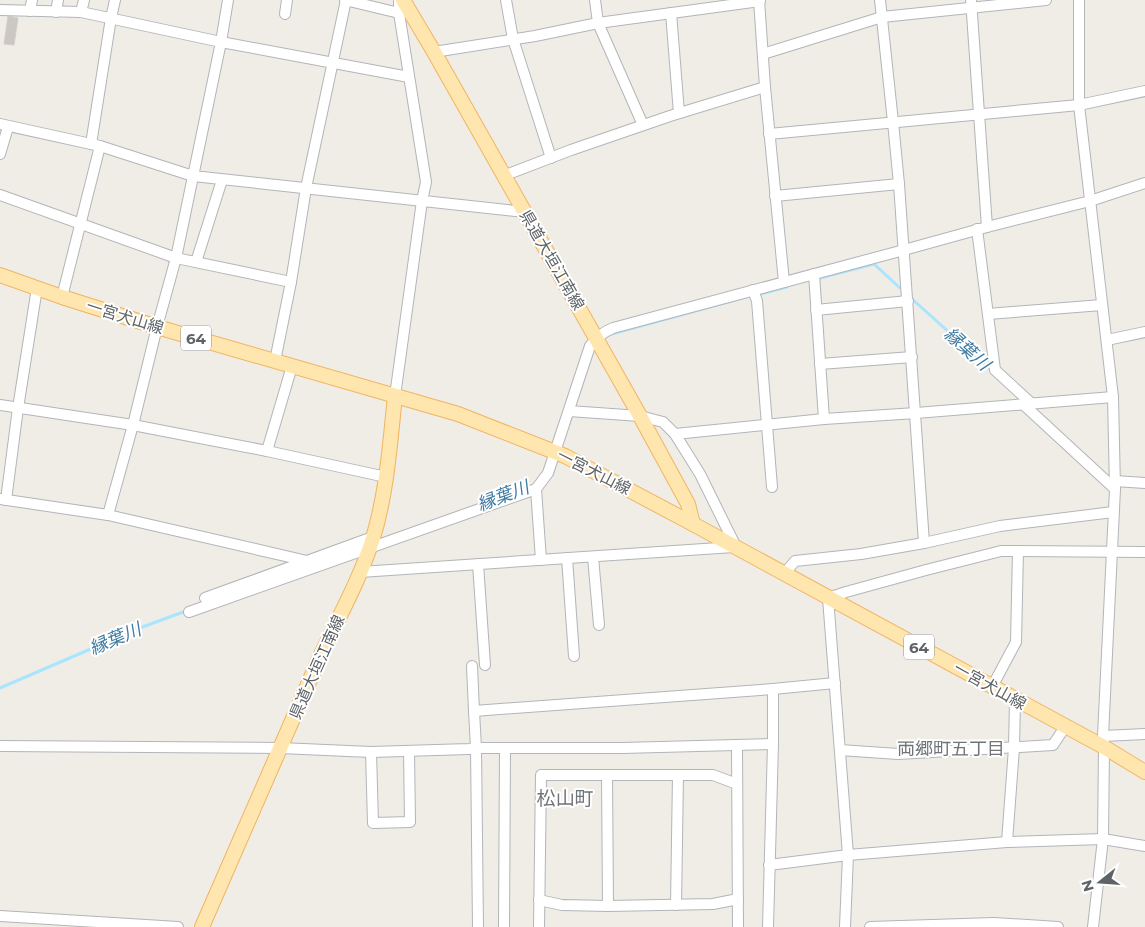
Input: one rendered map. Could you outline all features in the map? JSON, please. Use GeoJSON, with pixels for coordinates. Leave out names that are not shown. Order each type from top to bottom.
{"type":"FeatureCollection","features":[{"type":"Feature","properties":{"kind":"main road","name":"県道大垣江南線"},"geometry":{"type":"LineString","coordinates":[[401,6],[434,52],[640,416],[688,504],[693,524]]}},
{"type":"Feature","properties":{"kind":"main road","name":"一宮犬山線"},"geometry":{"type":"LineString","coordinates":[[0,275],[157,327],[458,414],[556,452],[784,573],[1065,727],[1103,742],[1145,772]]}},
{"type":"Feature","properties":{"kind":"main road","name":"県道大垣江南線"},"geometry":{"type":"LineString","coordinates":[[202,927],[372,543],[386,477],[395,396]]}},
{"type":"Feature","properties":{"kind":"street"},"geometry":{"type":"LineString","coordinates":[[2,0],[0,10],[81,12],[221,42],[409,77]]}},
{"type":"Feature","properties":{"kind":"street"},"geometry":{"type":"LineString","coordinates":[[30,11],[32,0]]}},
{"type":"Feature","properties":{"kind":"street"},"geometry":{"type":"LineString","coordinates":[[56,12],[58,0]]}},
{"type":"Feature","properties":{"kind":"street"},"geometry":{"type":"LineString","coordinates":[[81,12],[84,0]]}},
{"type":"Feature","properties":{"kind":"street"},"geometry":{"type":"LineString","coordinates":[[62,297],[80,224],[96,145],[111,18],[115,0]]}},
{"type":"Feature","properties":{"kind":"street"},"geometry":{"type":"LineString","coordinates":[[108,515],[176,258],[228,0]]}},
{"type":"Feature","properties":{"kind":"street"},"geometry":{"type":"LineString","coordinates":[[285,14],[287,0]]}},
{"type":"Feature","properties":{"kind":"street"},"geometry":{"type":"LineString","coordinates":[[275,361],[291,282],[306,188],[346,0],[401,6]]}},
{"type":"Feature","properties":{"kind":"street"},"geometry":{"type":"LineString","coordinates":[[395,396],[426,182],[399,0]]}},
{"type":"Feature","properties":{"kind":"street"},"geometry":{"type":"LineString","coordinates":[[506,0],[512,39],[551,158]]}},
{"type":"Feature","properties":{"kind":"street"},"geometry":{"type":"LineString","coordinates":[[595,0],[598,23],[643,125]]}},
{"type":"Feature","properties":{"kind":"street"},"geometry":{"type":"LineString","coordinates":[[880,0],[899,184],[924,543]]}},
{"type":"Feature","properties":{"kind":"street"},"geometry":{"type":"LineString","coordinates":[[763,54],[882,17],[971,4],[1046,0]]}},
{"type":"Feature","properties":{"kind":"street"},"geometry":{"type":"LineString","coordinates":[[1078,0],[1079,105],[1107,340],[1112,397],[1115,485],[1103,742],[1103,839],[1093,927]]}},
{"type":"Feature","properties":{"kind":"street"},"geometry":{"type":"LineString","coordinates":[[434,52],[535,36],[598,23],[760,1],[765,88],[784,282]]}},
{"type":"Feature","properties":{"kind":"street"},"geometry":{"type":"LineString","coordinates":[[971,4],[979,115],[982,228],[988,314],[995,370],[1028,405],[1115,485],[1145,483]]}},
{"type":"Feature","properties":{"kind":"street"},"geometry":{"type":"LineString","coordinates":[[670,13],[679,113]]}},
{"type":"Feature","properties":{"kind":"street"},"geometry":{"type":"LineString","coordinates":[[503,176],[643,125],[765,88]]}},
{"type":"Feature","properties":{"kind":"street"},"geometry":{"type":"LineString","coordinates":[[769,134],[1079,105],[1145,91]]}},
{"type":"Feature","properties":{"kind":"street"},"geometry":{"type":"LineString","coordinates":[[0,154],[4,126],[96,145],[193,176],[525,212]]}},
{"type":"Feature","properties":{"kind":"street"},"geometry":{"type":"LineString","coordinates":[[196,262],[222,180]]}},
{"type":"Feature","properties":{"kind":"street"},"geometry":{"type":"LineString","coordinates":[[188,612],[305,566],[536,489],[548,473],[556,452],[590,346],[603,332],[982,228],[1090,201],[1145,183]]}},
{"type":"Feature","properties":{"kind":"street"},"geometry":{"type":"LineString","coordinates":[[775,196],[899,184]]}},
{"type":"Feature","properties":{"kind":"street"},"geometry":{"type":"LineString","coordinates":[[0,195],[176,258],[291,282]]}},
{"type":"Feature","properties":{"kind":"street"},"geometry":{"type":"LineString","coordinates":[[814,274],[824,419]]}},
{"type":"Feature","properties":{"kind":"street"},"geometry":{"type":"LineString","coordinates":[[36,288],[3,500],[108,515],[305,566]]}},
{"type":"Feature","properties":{"kind":"street"},"geometry":{"type":"LineString","coordinates":[[753,290],[756,301],[772,487]]}},
{"type":"Feature","properties":{"kind":"street"},"geometry":{"type":"LineString","coordinates":[[816,310],[908,301]]}},
{"type":"Feature","properties":{"kind":"street"},"geometry":{"type":"LineString","coordinates":[[988,314],[1102,305]]}},
{"type":"Feature","properties":{"kind":"street"},"geometry":{"type":"LineString","coordinates":[[1107,340],[1145,332]]}},
{"type":"Feature","properties":{"kind":"street"},"geometry":{"type":"LineString","coordinates":[[820,364],[912,357]]}},
{"type":"Feature","properties":{"kind":"street"},"geometry":{"type":"LineString","coordinates":[[267,452],[292,366]]}},
{"type":"Feature","properties":{"kind":"street"},"geometry":{"type":"LineString","coordinates":[[675,434],[824,419],[916,414],[1112,397]]}},
{"type":"Feature","properties":{"kind":"street"},"geometry":{"type":"LineString","coordinates":[[0,405],[133,425],[386,477]]}},
{"type":"Feature","properties":{"kind":"street"},"geometry":{"type":"LineString","coordinates":[[360,572],[736,548],[700,474],[675,434],[663,422],[640,416],[569,410]]}},
{"type":"Feature","properties":{"kind":"street"},"geometry":{"type":"LineString","coordinates":[[536,489],[541,560]]}},
{"type":"Feature","properties":{"kind":"street"},"geometry":{"type":"LineString","coordinates":[[784,573],[795,561],[861,554],[924,543],[1000,526],[1113,512]]}},
{"type":"Feature","properties":{"kind":"street"},"geometry":{"type":"LineString","coordinates":[[845,927],[848,855],[828,598],[917,572],[1001,551],[1145,552]]}},
{"type":"Feature","properties":{"kind":"street"},"geometry":{"type":"LineString","coordinates":[[992,687],[1016,642],[1018,551]]}},
{"type":"Feature","properties":{"kind":"street"},"geometry":{"type":"LineString","coordinates":[[593,557],[599,626]]}},
{"type":"Feature","properties":{"kind":"street"},"geometry":{"type":"LineString","coordinates":[[567,558],[574,656]]}},
{"type":"Feature","properties":{"kind":"street"},"geometry":{"type":"LineString","coordinates":[[478,564],[485,666]]}},
{"type":"Feature","properties":{"kind":"street"},"geometry":{"type":"LineString","coordinates":[[205,598],[240,590]]}},
{"type":"Feature","properties":{"kind":"street"},"geometry":{"type":"LineString","coordinates":[[472,666],[476,748],[478,927]]}},
{"type":"Feature","properties":{"kind":"street"},"geometry":{"type":"LineString","coordinates":[[474,711],[835,683]]}},
{"type":"Feature","properties":{"kind":"street"},"geometry":{"type":"LineString","coordinates":[[768,927],[773,689]]}},
{"type":"Feature","properties":{"kind":"street"},"geometry":{"type":"LineString","coordinates":[[1007,842],[1014,748],[1015,700]]}},
{"type":"Feature","properties":{"kind":"street"},"geometry":{"type":"LineString","coordinates":[[840,750],[898,754],[1053,745],[1065,727]]}},
{"type":"Feature","properties":{"kind":"street"},"geometry":{"type":"LineString","coordinates":[[1103,742],[1145,734]]}},
{"type":"Feature","properties":{"kind":"street"},"geometry":{"type":"LineString","coordinates":[[0,746],[280,748],[371,752],[476,748],[622,748],[773,744]]}},
{"type":"Feature","properties":{"kind":"street"},"geometry":{"type":"LineString","coordinates":[[737,745],[738,927]]}},
{"type":"Feature","properties":{"kind":"street"},"geometry":{"type":"LineString","coordinates":[[504,927],[505,748]]}},
{"type":"Feature","properties":{"kind":"street"},"geometry":{"type":"LineString","coordinates":[[371,752],[373,823],[410,822],[409,751]]}},
{"type":"Feature","properties":{"kind":"street"},"geometry":{"type":"LineString","coordinates":[[539,927],[541,775],[714,775],[737,784]]}},
{"type":"Feature","properties":{"kind":"street"},"geometry":{"type":"LineString","coordinates":[[607,775],[608,906]]}},
{"type":"Feature","properties":{"kind":"street"},"geometry":{"type":"LineString","coordinates":[[676,905],[678,775]]}},
{"type":"Feature","properties":{"kind":"street"},"geometry":{"type":"LineString","coordinates":[[769,865],[848,855],[1007,842],[1103,839],[1145,846]]}},
{"type":"Feature","properties":{"kind":"street"},"geometry":{"type":"LineString","coordinates":[[539,900],[562,905],[608,906],[713,904],[738,899]]}},
{"type":"Feature","properties":{"kind":"street"},"geometry":{"type":"LineString","coordinates":[[0,916],[178,927]]}},
{"type":"Feature","properties":{"kind":"street"},"geometry":{"type":"LineString","coordinates":[[870,927],[994,923],[1058,927]]}},
{"type":"Feature","properties":{"kind":"building"},"geometry":{"type":"Polygon","coordinates":[[[8,16],[18,18],[14,45],[4,44],[8,16]]]}},
{"type":"Feature","properties":{"kind":"waterway","name":"縁葉川"},"geometry":{"type":"LineString","coordinates":[[820,278],[874,264],[900,288]]}},
{"type":"Feature","properties":{"kind":"waterway","name":"縁葉川"},"geometry":{"type":"LineString","coordinates":[[761,294],[787,287]]}},
{"type":"Feature","properties":{"kind":"waterway","name":"縁葉川"},"geometry":{"type":"LineString","coordinates":[[608,335],[750,296]]}},
{"type":"Feature","properties":{"kind":"waterway","name":"縁葉川"},"geometry":{"type":"LineString","coordinates":[[911,298],[992,371]]}},
{"type":"Feature","properties":{"kind":"waterway","name":"縁葉川"},"geometry":{"type":"LineString","coordinates":[[0,688],[137,629],[186,611]]}},
{"type":"Feature","properties":{"kind":"district","name":"両郷町五丁目"},"geometry":{"type":"Point","coordinates":[951,749]}},
{"type":"Feature","properties":{"kind":"district","name":"松山町"},"geometry":{"type":"Point","coordinates":[565,798]}}]}
